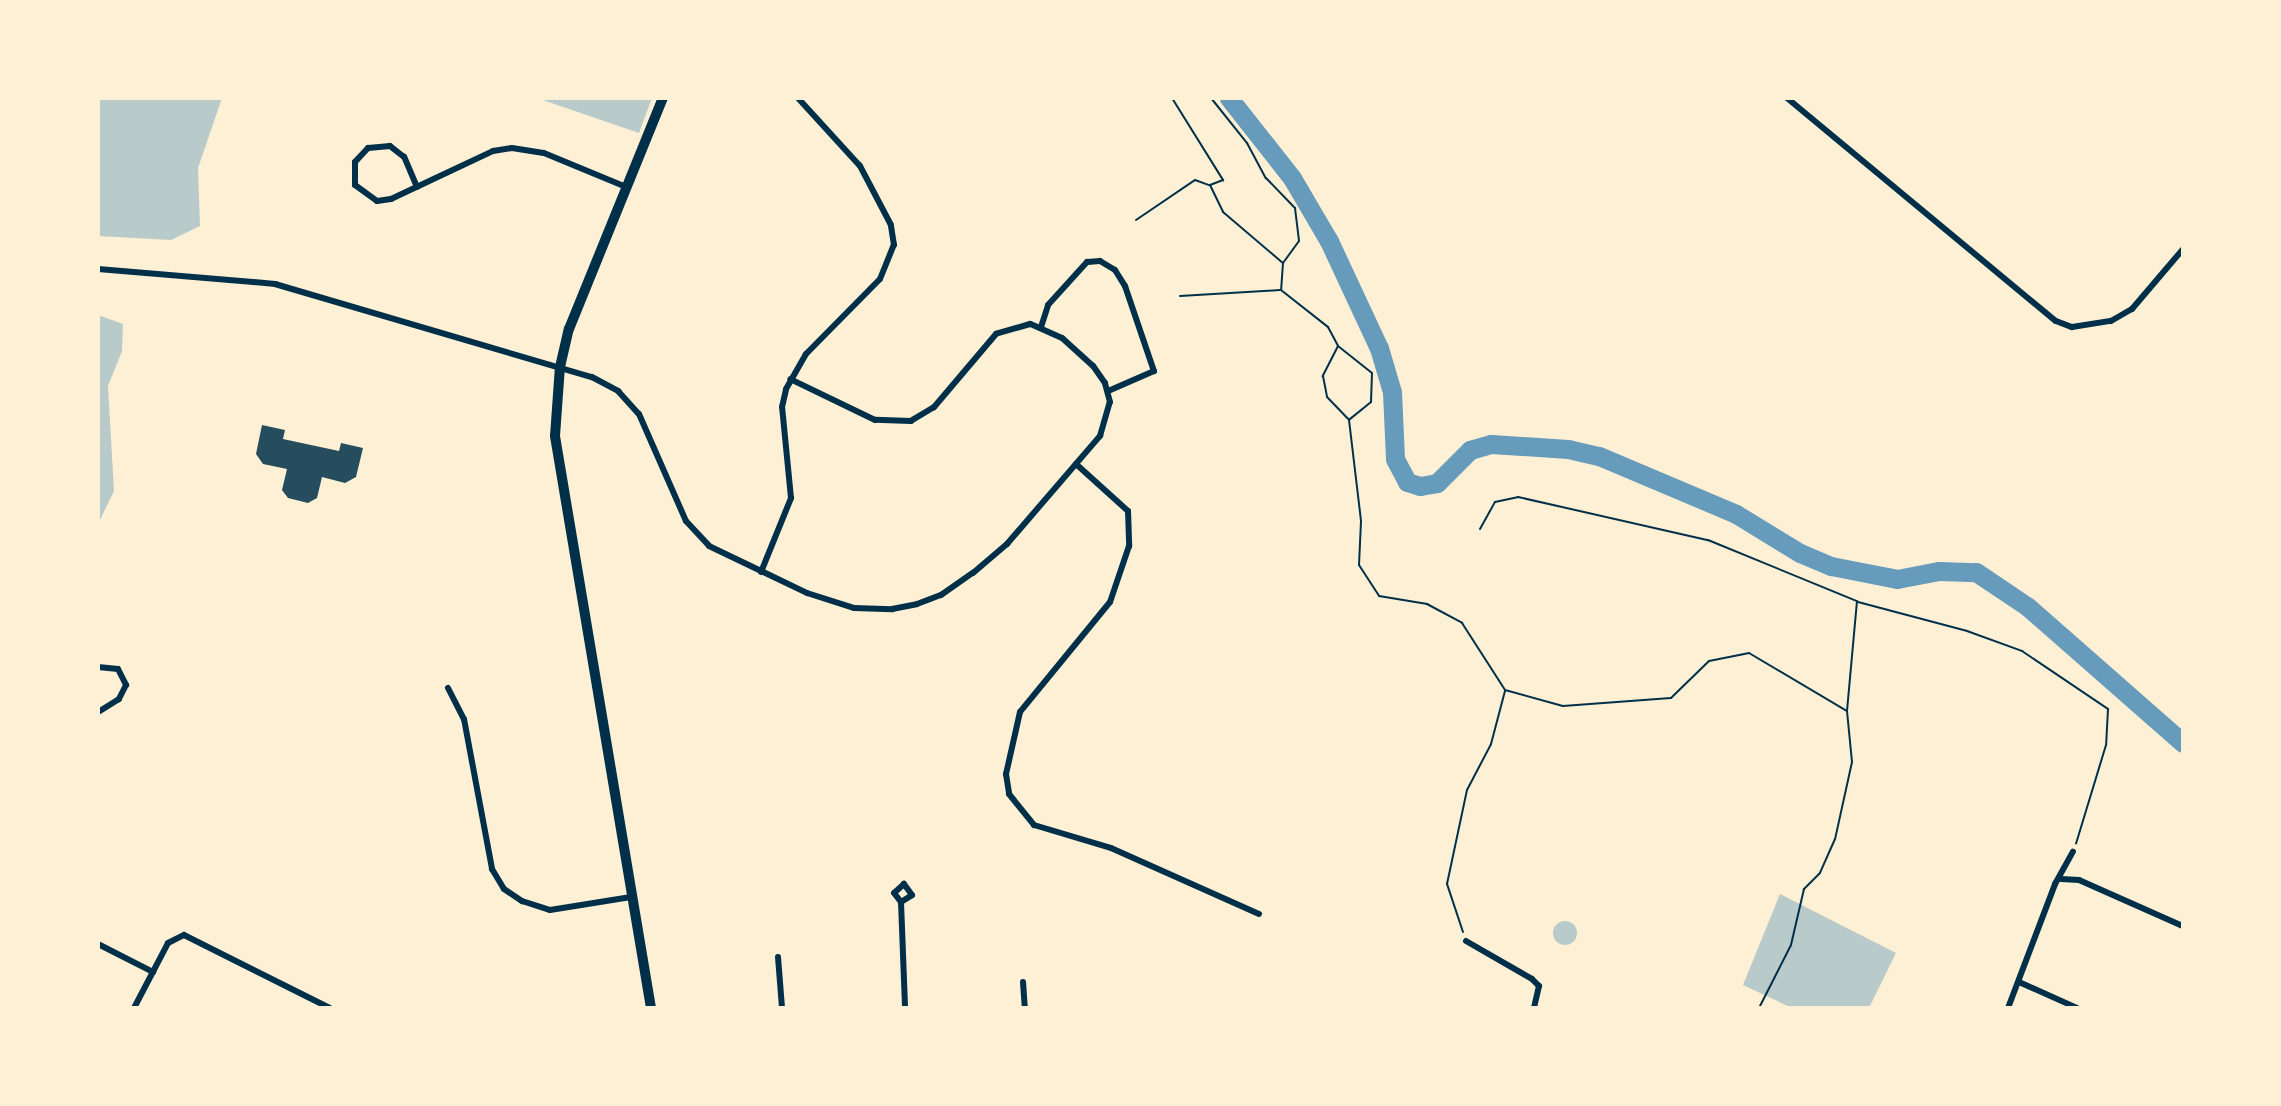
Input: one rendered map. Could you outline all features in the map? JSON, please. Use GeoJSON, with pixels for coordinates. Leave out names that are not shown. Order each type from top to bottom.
{"type":"FeatureCollection","features":[{"type":"Feature","properties":{"kind":"main road"},"geometry":{"type":"LineString","coordinates":[[651,1008],[555,436],[560,367],[579,297],[663,98]]}},
{"type":"Feature","properties":{"kind":"street"},"geometry":{"type":"LineString","coordinates":[[761,572],[791,498],[782,407],[790,379],[806,354],[880,279],[894,245],[891,225],[860,166],[798,98]]}},
{"type":"Feature","properties":{"kind":"street"},"geometry":{"type":"LineString","coordinates":[[1787,98],[2056,321],[2072,327],[2111,321],[2132,309],[2183,250]]}},
{"type":"Feature","properties":{"kind":"street"},"geometry":{"type":"LineString","coordinates":[[417,187],[404,157],[390,146],[368,148],[355,162],[355,185],[368,198],[387,200],[417,187],[493,151],[512,148],[544,153],[626,187]]}},
{"type":"Feature","properties":{"kind":"street"},"geometry":{"type":"LineString","coordinates":[[1041,327],[1048,305],[1087,262],[1100,261],[1115,270],[1125,286],[1154,371],[1108,391]]}},
{"type":"Feature","properties":{"kind":"street"},"geometry":{"type":"LineString","coordinates":[[98,269],[275,284],[560,367],[606,383],[629,402],[645,426],[686,521],[709,546],[761,572],[854,608],[892,610],[929,600],[963,581],[1007,544],[1105,428],[1108,391],[1093,366],[1062,338],[1041,327],[1023,324],[996,334],[933,407],[902,423],[866,417],[790,379]]}},
{"type":"Feature","properties":{"kind":"street"},"geometry":{"type":"LineString","coordinates":[[1076,464],[1128,511],[1130,538],[1110,602],[1020,712],[1006,774],[1009,794],[1034,825],[1111,848],[1259,914]]}},
{"type":"Feature","properties":{"kind":"street"},"geometry":{"type":"LineString","coordinates":[[98,667],[118,669],[126,685],[119,699],[98,712]]}},
{"type":"Feature","properties":{"kind":"street"},"geometry":{"type":"LineString","coordinates":[[448,688],[464,719],[492,869],[505,889],[522,901],[550,910],[631,897]]}},
{"type":"Feature","properties":{"kind":"street"},"geometry":{"type":"LineString","coordinates":[[2008,1008],[2055,884],[2061,879],[2073,852]]}},
{"type":"Feature","properties":{"kind":"street"},"geometry":{"type":"LineString","coordinates":[[2061,879],[2079,880],[2183,926]]}},
{"type":"Feature","properties":{"kind":"street"},"geometry":{"type":"LineString","coordinates":[[901,902],[905,1008]]}},
{"type":"Feature","properties":{"kind":"street"},"geometry":{"type":"LineString","coordinates":[[134,1008],[173,938],[184,935],[330,1008]]}},
{"type":"Feature","properties":{"kind":"street"},"geometry":{"type":"LineString","coordinates":[[1466,941],[1532,979],[1539,986],[1534,1008]]}},
{"type":"Feature","properties":{"kind":"street"},"geometry":{"type":"LineString","coordinates":[[98,944],[153,972]]}},
{"type":"Feature","properties":{"kind":"street"},"geometry":{"type":"LineString","coordinates":[[778,957],[782,1008]]}},
{"type":"Feature","properties":{"kind":"street"},"geometry":{"type":"LineString","coordinates":[[1023,982],[1025,1008]]}},
{"type":"Feature","properties":{"kind":"street"},"geometry":{"type":"LineString","coordinates":[[2019,982],[2077,1008]]}},
{"type":"Feature","properties":{"kind":"path"},"geometry":{"type":"LineString","coordinates":[[1136,220],[1195,180],[1210,185],[1223,180],[1172,98]]}},
{"type":"Feature","properties":{"kind":"path"},"geometry":{"type":"LineString","coordinates":[[1211,98],[1247,142],[1266,178],[1295,208],[1298,242],[1283,263],[1281,290]]}},
{"type":"Feature","properties":{"kind":"path"},"geometry":{"type":"LineString","coordinates":[[1210,185],[1223,212],[1283,263]]}},
{"type":"Feature","properties":{"kind":"path"},"geometry":{"type":"LineString","coordinates":[[1180,296],[1281,290],[1328,327],[1338,346],[1372,373],[1371,402],[1349,420]]}},
{"type":"Feature","properties":{"kind":"path"},"geometry":{"type":"LineString","coordinates":[[1338,346],[1323,376],[1327,397],[1349,420],[1361,521],[1359,565],[1380,596],[1427,604],[1462,623],[1505,690],[1563,706],[1671,698],[1709,661],[1749,653],[1847,711]]}},
{"type":"Feature","properties":{"kind":"path"},"geometry":{"type":"LineString","coordinates":[[1480,529],[1494,502],[1518,497],[1708,540],[1857,601],[1967,631],[2022,651],[2108,709],[2106,745],[2073,852]]}},
{"type":"Feature","properties":{"kind":"path"},"geometry":{"type":"LineString","coordinates":[[1759,1008],[1791,945],[1804,888],[1820,873],[1835,839],[1852,762],[1847,711],[1857,601]]}},
{"type":"Feature","properties":{"kind":"path"},"geometry":{"type":"LineString","coordinates":[[1466,941],[1447,884],[1467,790],[1490,744],[1505,690]]}},
{"type":"Feature","properties":{"kind":"shaded area"},"geometry":{"type":"Polygon","coordinates":[[[98,98],[222,98],[198,168],[200,226],[171,240],[98,236],[98,98]]]}},
{"type":"Feature","properties":{"kind":"shaded area"},"geometry":{"type":"Polygon","coordinates":[[[537,98],[652,98],[639,133],[537,98]]]}},
{"type":"Feature","properties":{"kind":"shaded area"},"geometry":{"type":"Polygon","coordinates":[[[98,315],[123,324],[122,351],[108,386],[114,491],[98,524],[98,315]]]}},
{"type":"Feature","properties":{"kind":"shaded area"},"geometry":{"type":"Polygon","coordinates":[[[1780,894],[1896,953],[1869,1008],[1792,1008],[1743,985],[1780,894]]]}},
{"type":"Feature","properties":{"kind":"shaded area"},"geometry":{"type":"Polygon","coordinates":[[[1565,921],[1576,928],[1577,933],[1570,944],[1565,945],[1554,938],[1553,933],[1560,922],[1565,921]]]}},
{"type":"Feature","properties":{"kind":"building"},"geometry":{"type":"Polygon","coordinates":[[[262,425],[285,430],[283,439],[339,451],[341,443],[363,448],[356,477],[345,483],[322,477],[317,498],[308,503],[288,498],[282,490],[287,469],[263,464],[256,454],[262,425]]]}},
{"type":"Feature","properties":{"kind":"waterway"},"geometry":{"type":"LineString","coordinates":[[1229,98],[1292,178],[1329,241],[1379,348],[1392,392],[1395,459],[1407,482],[1420,486],[1437,483],[1470,450],[1491,444],[1568,449],[1599,456],[1736,514],[1800,553],[1831,566],[1897,579],[1939,571],[1976,572],[2028,607],[2183,743]]}}]}
